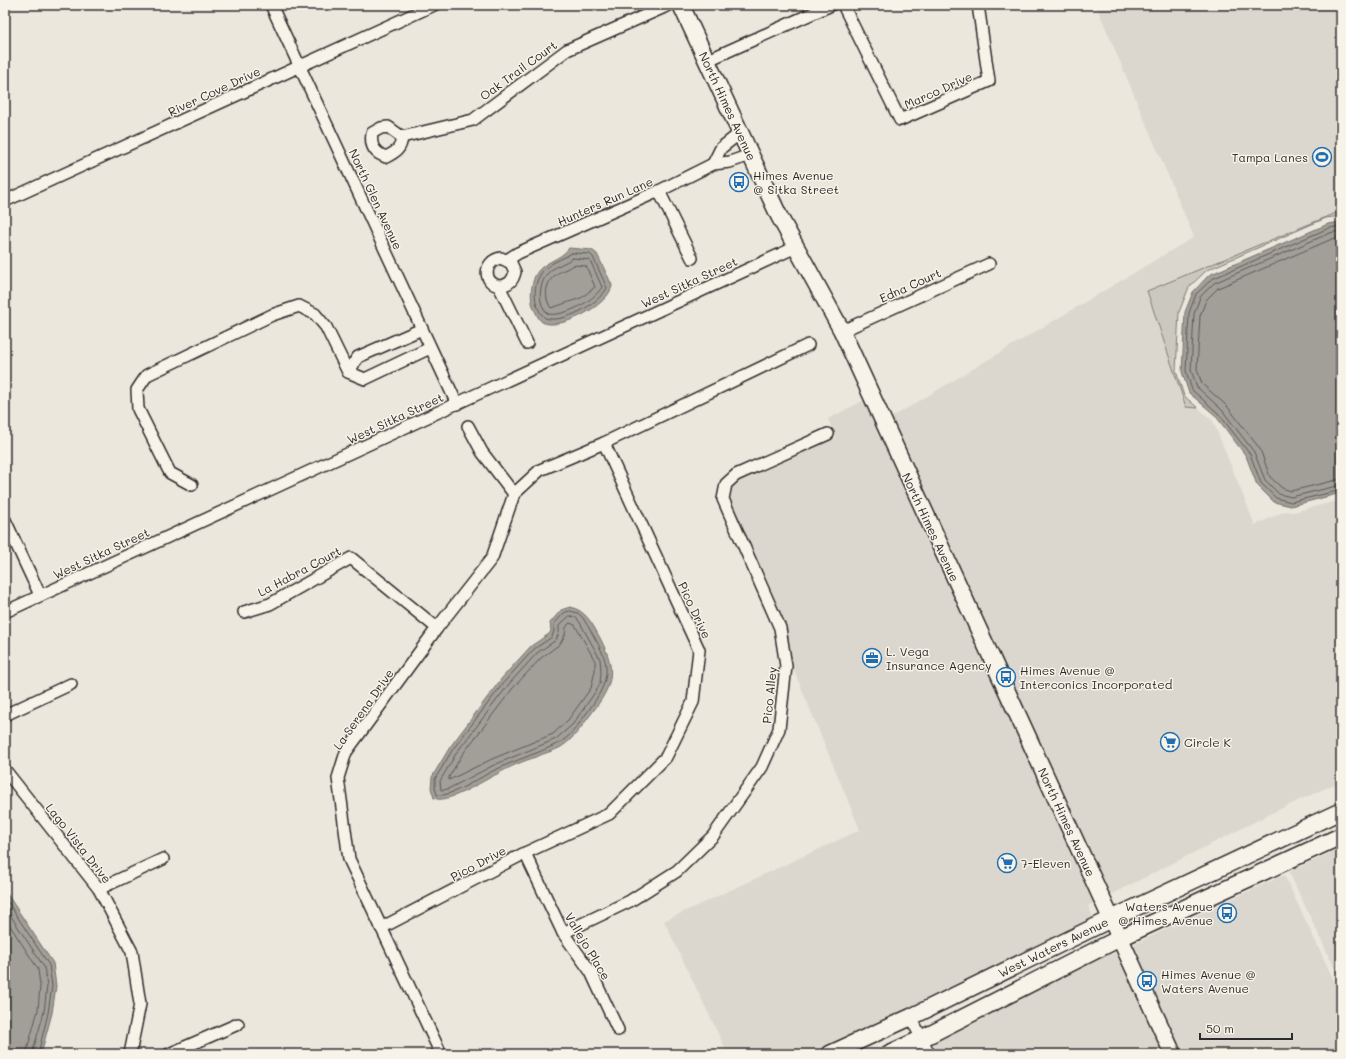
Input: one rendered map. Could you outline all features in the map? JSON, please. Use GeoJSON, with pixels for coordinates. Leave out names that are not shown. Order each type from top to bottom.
{"type":"FeatureCollection","features":[{"type":"Feature","properties":{"kind":"street","name":"North Glen Avenue"},"geometry":{"type":"LineString","coordinates":[[271,5],[457,404]]}},
{"type":"Feature","properties":{"kind":"street","name":"River Cove Drive"},"geometry":{"type":"LineString","coordinates":[[5,201],[434,5]]}},
{"type":"Feature","properties":{"kind":"street","name":"Oak Trail Court"},"geometry":{"type":"LineString","coordinates":[[402,137],[473,120],[567,50],[669,5]]}},
{"type":"Feature","properties":{"kind":"street","name":"North Himes Avenue"},"geometry":{"type":"LineString","coordinates":[[681,5],[750,155],[796,247],[842,331],[1173,1054]]}},
{"type":"Feature","properties":{"kind":"street"},"geometry":{"type":"LineString","coordinates":[[706,61],[831,5]]}},
{"type":"Feature","properties":{"kind":"street","name":"Marco Drive"},"geometry":{"type":"LineString","coordinates":[[843,5],[900,120],[989,81],[978,5]]}},
{"type":"Feature","properties":{"kind":"street"},"geometry":{"type":"LineString","coordinates":[[714,164],[721,148],[740,133]]}},
{"type":"Feature","properties":{"kind":"street","name":"Hunters Run Lane"},"geometry":{"type":"LineString","coordinates":[[527,343],[499,286],[490,282],[486,271],[492,261],[497,259],[507,260],[518,253],[659,191],[714,164],[730,162],[750,155]]}},
{"type":"Feature","properties":{"kind":"street"},"geometry":{"type":"LineString","coordinates":[[659,191],[692,258]]}},
{"type":"Feature","properties":{"kind":"street","name":"West Sitka Street"},"geometry":{"type":"LineString","coordinates":[[5,612],[796,247]]}},
{"type":"Feature","properties":{"kind":"street"},"geometry":{"type":"LineString","coordinates":[[499,286],[506,286],[514,278],[513,266],[507,260]]}},
{"type":"Feature","properties":{"kind":"street","name":"Edna Court"},"geometry":{"type":"LineString","coordinates":[[842,331],[989,264]]}},
{"type":"Feature","properties":{"kind":"street"},"geometry":{"type":"LineString","coordinates":[[192,485],[170,473],[138,409],[137,390],[147,375],[272,315],[299,306],[315,314],[326,327],[348,372],[364,379],[430,348]]}},
{"type":"Feature","properties":{"kind":"street"},"geometry":{"type":"LineString","coordinates":[[348,372],[358,357],[422,329]]}},
{"type":"Feature","properties":{"kind":"street"},"geometry":{"type":"LineString","coordinates":[[604,443],[808,345]]}},
{"type":"Feature","properties":{"kind":"street"},"geometry":{"type":"LineString","coordinates":[[468,426],[482,452],[514,494]]}},
{"type":"Feature","properties":{"kind":"street","name":"Pico Alley"},"geometry":{"type":"LineString","coordinates":[[563,933],[630,901],[677,871],[713,836],[762,767],[779,729],[786,666],[780,628],[723,499],[726,484],[736,475],[828,434]]}},
{"type":"Feature","properties":{"kind":"street","name":"La Serena Drive"},"geometry":{"type":"LineString","coordinates":[[442,1054],[349,859],[338,778],[346,752],[437,628],[492,558],[514,494],[540,470],[604,443]]}},
{"type":"Feature","properties":{"kind":"street","name":"Pico Drive"},"geometry":{"type":"LineString","coordinates":[[381,928],[525,853],[609,814],[666,757],[694,702],[699,650],[604,443]]}},
{"type":"Feature","properties":{"kind":"street"},"geometry":{"type":"LineString","coordinates":[[5,520],[40,595]]}},
{"type":"Feature","properties":{"kind":"street","name":"La Habra Court"},"geometry":{"type":"LineString","coordinates":[[244,612],[270,604],[351,558],[437,628]]}},
{"type":"Feature","properties":{"kind":"street"},"geometry":{"type":"LineString","coordinates":[[5,714],[71,684]]}},
{"type":"Feature","properties":{"kind":"street","name":"Lago Vista Drive"},"geometry":{"type":"LineString","coordinates":[[5,770],[99,889],[132,952],[140,1004],[130,1054]]}},
{"type":"Feature","properties":{"kind":"street","name":"West Waters Avenue"},"geometry":{"type":"LineString","coordinates":[[830,1054],[911,1018],[1111,918],[1341,811]]}},
{"type":"Feature","properties":{"kind":"street","name":"West Waters Avenue"},"geometry":{"type":"LineString","coordinates":[[888,1054],[921,1039],[1120,938],[1341,836]]}},
{"type":"Feature","properties":{"kind":"street","name":"Vallejo Place"},"geometry":{"type":"LineString","coordinates":[[525,853],[563,933],[591,972],[618,1030]]}},
{"type":"Feature","properties":{"kind":"street"},"geometry":{"type":"LineString","coordinates":[[99,889],[163,859]]}},
{"type":"Feature","properties":{"kind":"street"},"geometry":{"type":"LineString","coordinates":[[911,1018],[928,1054]]}},
{"type":"Feature","properties":{"kind":"street"},"geometry":{"type":"LineString","coordinates":[[169,1054],[238,1024]]}},
{"type":"Feature","properties":{"kind":"shaded area"},"geometry":{"type":"Polygon","coordinates":[[[1096,5],[1341,5],[1341,211],[1147,292],[1186,407],[1198,408],[1213,421],[1255,525],[1285,511],[1293,512],[1341,500],[1341,781],[1276,811],[1108,896],[889,419],[1194,237],[1096,5]]]}},
{"type":"Feature","properties":{"kind":"shaded area"},"geometry":{"type":"Polygon","coordinates":[[[1341,211],[1341,216],[1326,218],[1207,270],[1189,287],[1179,312],[1176,371],[1184,396],[1198,408],[1186,407],[1147,291],[1341,211]]]}},
{"type":"Feature","properties":{"kind":"shaded area"},"geometry":{"type":"Polygon","coordinates":[[[866,399],[1096,902],[1088,906],[1094,919],[908,1011],[812,1054],[728,1054],[664,921],[860,830],[793,668],[785,625],[730,499],[732,488],[740,481],[836,438],[828,419],[866,399]]]}},
{"type":"Feature","properties":{"kind":"shaded area"},"geometry":{"type":"Polygon","coordinates":[[[1341,848],[1341,982],[1289,872],[1341,848]]]}},
{"type":"Feature","properties":{"kind":"shaded area"},"geometry":{"type":"Polygon","coordinates":[[[1284,875],[1341,995],[1341,1054],[1180,1054],[1130,946],[1284,875]]]}},
{"type":"Feature","properties":{"kind":"shaded area"},"geometry":{"type":"Polygon","coordinates":[[[1119,951],[1166,1054],[930,1054],[925,1045],[1108,952],[1110,955],[1119,951]]]}},
{"type":"Feature","properties":{"kind":"water"},"geometry":{"type":"Polygon","coordinates":[[[1341,222],[1341,493],[1291,506],[1274,502],[1257,485],[1246,456],[1215,415],[1189,393],[1182,372],[1185,312],[1193,292],[1209,275],[1328,224],[1341,222]]]}},
{"type":"Feature","properties":{"kind":"water"},"geometry":{"type":"Polygon","coordinates":[[[569,248],[592,250],[597,254],[612,285],[603,300],[594,308],[583,314],[571,320],[560,323],[550,324],[542,322],[537,315],[531,299],[531,291],[535,276],[542,267],[561,256],[569,248]]]}},
{"type":"Feature","properties":{"kind":"water"},"geometry":{"type":"Polygon","coordinates":[[[570,607],[580,611],[592,623],[606,651],[609,661],[611,671],[610,680],[607,689],[596,707],[576,734],[561,747],[526,760],[456,795],[448,798],[434,798],[431,788],[432,777],[450,747],[502,678],[531,646],[549,634],[551,631],[550,623],[561,610],[570,607]]]}},
{"type":"Feature","properties":{"kind":"water"},"geometry":{"type":"Polygon","coordinates":[[[5,891],[53,963],[56,986],[52,1013],[41,1054],[5,1054],[5,891]]]}},
{"type":"Feature","properties":{"kind":"place","name":"Tampa Lanes"},"geometry":{"type":"Point","coordinates":[1322,157]}},
{"type":"Feature","properties":{"kind":"place","name":"Himes Avenue @ Sitka Street"},"geometry":{"type":"Point","coordinates":[739,182]}},
{"type":"Feature","properties":{"kind":"place","name":"L. Vega Insurance Agency"},"geometry":{"type":"Point","coordinates":[872,658]}},
{"type":"Feature","properties":{"kind":"place","name":"Himes Avenue @ Interconics Incorporated"},"geometry":{"type":"Point","coordinates":[1006,677]}},
{"type":"Feature","properties":{"kind":"place","name":"Circle K"},"geometry":{"type":"Point","coordinates":[1170,742]}},
{"type":"Feature","properties":{"kind":"place","name":"7-Eleven"},"geometry":{"type":"Point","coordinates":[1007,863]}},
{"type":"Feature","properties":{"kind":"place","name":"Waters Avenue @ Himes Avenue"},"geometry":{"type":"Point","coordinates":[1227,913]}},
{"type":"Feature","properties":{"kind":"place","name":"Himes Avenue @ Waters Avenue"},"geometry":{"type":"Point","coordinates":[1147,981]}}]}
